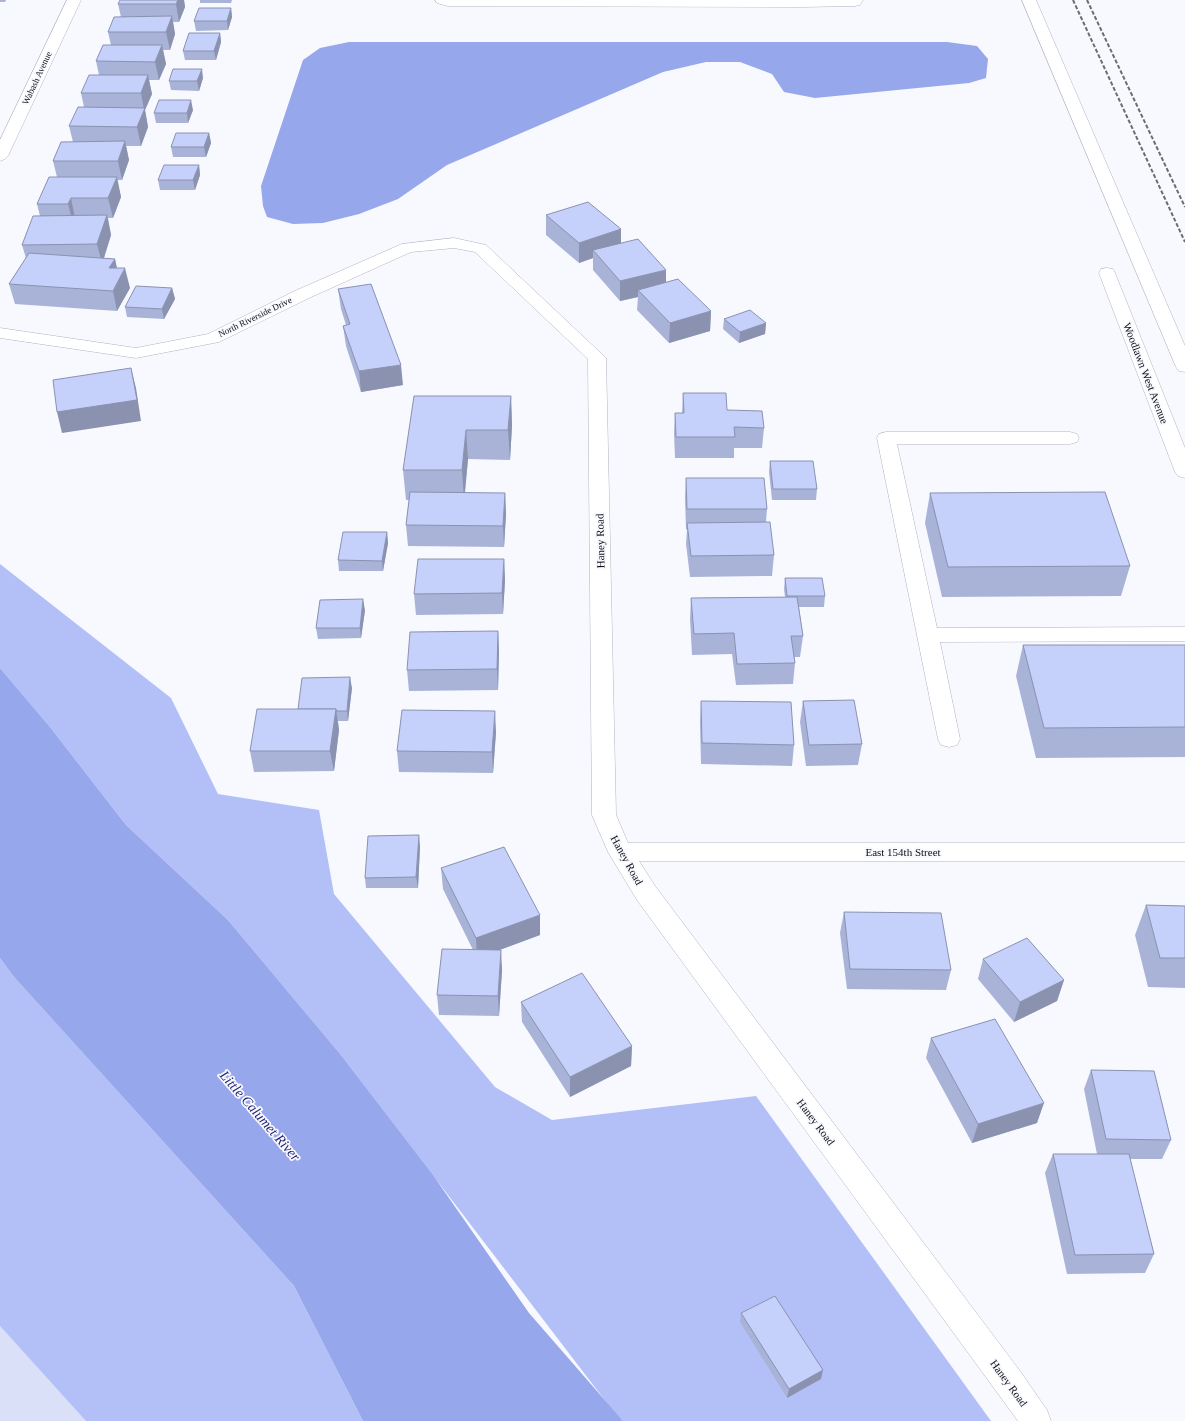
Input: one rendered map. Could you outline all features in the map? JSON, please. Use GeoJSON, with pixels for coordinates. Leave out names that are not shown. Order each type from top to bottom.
{"type":"FeatureCollection","features":[{"type":"Feature","properties":{"kind":"street","name":"Wabash Avenue"},"geometry":{"type":"LineString","coordinates":[[0,156],[74,0]]}},
{"type":"Feature","properties":{"kind":"street"},"geometry":{"type":"LineString","coordinates":[[442,0],[456,2],[802,3],[854,2],[856,0]]}},
{"type":"Feature","properties":{"kind":"street"},"geometry":{"type":"LineString","coordinates":[[1029,0],[1185,367]]}},
{"type":"Feature","properties":{"kind":"street","name":"North Riverside Drive"},"geometry":{"type":"LineString","coordinates":[[0,333],[136,353],[213,338],[303,294],[408,247],[454,243]]}},
{"type":"Feature","properties":{"kind":"street","name":"Haney Road"},"geometry":{"type":"LineString","coordinates":[[454,243],[480,248],[597,358],[604,815],[620,852],[646,893],[1009,1382],[1036,1421]]}},
{"type":"Feature","properties":{"kind":"street","name":"Woodlawn West Avenue"},"geometry":{"type":"LineString","coordinates":[[1107,273],[1185,472]]}},
{"type":"Feature","properties":{"kind":"street"},"geometry":{"type":"LineString","coordinates":[[950,739],[886,438],[1070,438]]}},
{"type":"Feature","properties":{"kind":"street"},"geometry":{"type":"LineString","coordinates":[[928,635],[1185,634]]}},
{"type":"Feature","properties":{"kind":"street","name":"East 154th Street"},"geometry":{"type":"LineString","coordinates":[[620,852],[1185,852]]}},
{"type":"Feature","properties":{"kind":"shaded area"},"geometry":{"type":"Polygon","coordinates":[[[0,564],[171,698],[218,794],[319,810],[334,894],[495,1087],[552,1120],[756,1096],[991,1421],[623,1421],[610,1407],[341,1055],[228,920],[126,825],[50,727],[0,668],[0,564]]]}},
{"type":"Feature","properties":{"kind":"shaded area"},"geometry":{"type":"Polygon","coordinates":[[[0,958],[14,977],[294,1286],[363,1421],[86,1421],[0,1326],[0,958]]]}},
{"type":"Feature","properties":{"kind":"shaded area"},"geometry":{"type":"Polygon","coordinates":[[[0,1326],[74,1407],[86,1421],[0,1421],[0,1326]]]}},
{"type":"Feature","properties":{"kind":"water"},"geometry":{"type":"Polygon","coordinates":[[[349,42],[947,42],[977,46],[988,59],[986,78],[969,83],[815,98],[784,92],[772,74],[740,62],[706,62],[663,72],[447,165],[398,199],[359,214],[323,223],[293,224],[267,217],[263,206],[261,186],[303,60],[320,48],[349,42]]]}},
{"type":"Feature","properties":{"kind":"water","name":"Little Calumet River"},"geometry":{"type":"Polygon","coordinates":[[[0,668],[50,727],[126,825],[228,920],[341,1055],[433,1175],[529,1313],[623,1421],[363,1421],[294,1286],[14,977],[0,958],[0,668]]]}},
{"type":"Feature","properties":{"kind":"building"},"geometry":{"type":"Polygon","coordinates":[[[120,0],[178,0],[176,4],[118,4],[120,0]]]}},
{"type":"Feature","properties":{"kind":"building"},"geometry":{"type":"Polygon","coordinates":[[[199,8],[231,8],[227,21],[194,21],[199,8]]]}},
{"type":"Feature","properties":{"kind":"building"},"geometry":{"type":"Polygon","coordinates":[[[172,16],[166,32],[108,32],[114,17],[172,16]]]}},
{"type":"Feature","properties":{"kind":"building"},"geometry":{"type":"Polygon","coordinates":[[[189,33],[220,33],[214,51],[183,51],[189,33]]]}},
{"type":"Feature","properties":{"kind":"building"},"geometry":{"type":"Polygon","coordinates":[[[103,45],[162,45],[155,62],[96,61],[103,45]]]}},
{"type":"Feature","properties":{"kind":"building"},"geometry":{"type":"Polygon","coordinates":[[[173,69],[202,69],[197,81],[169,81],[173,69]]]}},
{"type":"Feature","properties":{"kind":"building"},"geometry":{"type":"Polygon","coordinates":[[[89,75],[148,75],[141,93],[81,93],[89,75]]]}},
{"type":"Feature","properties":{"kind":"building"},"geometry":{"type":"Polygon","coordinates":[[[159,100],[191,100],[187,113],[154,113],[159,100]]]}},
{"type":"Feature","properties":{"kind":"building"},"geometry":{"type":"Polygon","coordinates":[[[78,107],[145,108],[137,127],[69,126],[78,107]]]}},
{"type":"Feature","properties":{"kind":"building"},"geometry":{"type":"Polygon","coordinates":[[[176,133],[209,133],[204,147],[171,147],[176,133]]]}},
{"type":"Feature","properties":{"kind":"building"},"geometry":{"type":"Polygon","coordinates":[[[125,141],[118,161],[53,161],[61,142],[125,141]]]}},
{"type":"Feature","properties":{"kind":"building"},"geometry":{"type":"Polygon","coordinates":[[[164,165],[199,165],[193,180],[158,180],[164,165]]]}},
{"type":"Feature","properties":{"kind":"building"},"geometry":{"type":"Polygon","coordinates":[[[49,177],[117,177],[108,198],[71,198],[68,204],[37,204],[49,177]]]}},
{"type":"Feature","properties":{"kind":"building"},"geometry":{"type":"Polygon","coordinates":[[[588,202],[621,229],[579,243],[546,215],[588,202]]]}},
{"type":"Feature","properties":{"kind":"building"},"geometry":{"type":"Polygon","coordinates":[[[107,215],[97,244],[22,245],[33,216],[107,215]]]}},
{"type":"Feature","properties":{"kind":"building"},"geometry":{"type":"Polygon","coordinates":[[[638,239],[666,270],[620,281],[593,250],[638,239]]]}},
{"type":"Feature","properties":{"kind":"building"},"geometry":{"type":"Polygon","coordinates":[[[29,253],[115,259],[109,268],[125,268],[113,291],[9,284],[29,253]]]}},
{"type":"Feature","properties":{"kind":"building"},"geometry":{"type":"Polygon","coordinates":[[[678,279],[711,311],[670,323],[638,290],[678,279]]]}},
{"type":"Feature","properties":{"kind":"building"},"geometry":{"type":"Polygon","coordinates":[[[371,284],[401,365],[359,371],[343,326],[350,324],[338,289],[371,284]]]}},
{"type":"Feature","properties":{"kind":"building"},"geometry":{"type":"Polygon","coordinates":[[[136,286],[172,288],[162,309],[125,307],[136,286]]]}},
{"type":"Feature","properties":{"kind":"building"},"geometry":{"type":"Polygon","coordinates":[[[750,310],[766,323],[740,332],[724,319],[750,310]]]}},
{"type":"Feature","properties":{"kind":"building"},"geometry":{"type":"Polygon","coordinates":[[[131,368],[137,400],[57,412],[53,380],[131,368]]]}},
{"type":"Feature","properties":{"kind":"building"},"geometry":{"type":"Polygon","coordinates":[[[683,393],[726,393],[727,410],[762,411],[764,428],[734,427],[735,437],[676,437],[675,413],[684,413],[683,393]]]}},
{"type":"Feature","properties":{"kind":"building"},"geometry":{"type":"Polygon","coordinates":[[[414,396],[511,396],[508,430],[466,430],[462,470],[403,470],[414,396]]]}},
{"type":"Feature","properties":{"kind":"building"},"geometry":{"type":"Polygon","coordinates":[[[770,461],[813,461],[817,489],[773,489],[770,461]]]}},
{"type":"Feature","properties":{"kind":"building"},"geometry":{"type":"Polygon","coordinates":[[[686,478],[764,478],[767,509],[687,509],[686,478]]]}},
{"type":"Feature","properties":{"kind":"building"},"geometry":{"type":"Polygon","coordinates":[[[410,492],[505,493],[503,526],[406,525],[410,492]]]}},
{"type":"Feature","properties":{"kind":"building"},"geometry":{"type":"Polygon","coordinates":[[[1105,492],[1130,566],[948,567],[930,493],[1105,492]]]}},
{"type":"Feature","properties":{"kind":"building"},"geometry":{"type":"Polygon","coordinates":[[[770,522],[774,555],[691,556],[687,523],[770,522]]]}},
{"type":"Feature","properties":{"kind":"building"},"geometry":{"type":"Polygon","coordinates":[[[343,532],[387,532],[382,561],[338,560],[343,532]]]}},
{"type":"Feature","properties":{"kind":"building"},"geometry":{"type":"Polygon","coordinates":[[[418,559],[504,559],[502,593],[414,594],[418,559]]]}},
{"type":"Feature","properties":{"kind":"building"},"geometry":{"type":"Polygon","coordinates":[[[785,578],[822,578],[825,596],[787,596],[785,578]]]}},
{"type":"Feature","properties":{"kind":"building"},"geometry":{"type":"Polygon","coordinates":[[[797,597],[803,636],[791,636],[795,663],[737,664],[734,633],[694,634],[691,598],[797,597]]]}},
{"type":"Feature","properties":{"kind":"building"},"geometry":{"type":"Polygon","coordinates":[[[363,599],[360,628],[316,628],[320,600],[363,599]]]}},
{"type":"Feature","properties":{"kind":"building"},"geometry":{"type":"Polygon","coordinates":[[[498,631],[497,669],[407,670],[410,632],[498,631]]]}},
{"type":"Feature","properties":{"kind":"building"},"geometry":{"type":"Polygon","coordinates":[[[1023,645],[1185,645],[1185,727],[1044,728],[1023,645]]]}},
{"type":"Feature","properties":{"kind":"building"},"geometry":{"type":"Polygon","coordinates":[[[350,677],[347,711],[336,711],[336,709],[298,709],[302,678],[350,677]]]}},
{"type":"Feature","properties":{"kind":"building"},"geometry":{"type":"Polygon","coordinates":[[[854,700],[862,744],[809,745],[803,701],[854,700]]]}},
{"type":"Feature","properties":{"kind":"building"},"geometry":{"type":"Polygon","coordinates":[[[701,701],[791,702],[794,745],[702,743],[701,701]]]}},
{"type":"Feature","properties":{"kind":"building"},"geometry":{"type":"Polygon","coordinates":[[[257,709],[336,709],[330,751],[250,751],[257,709]]]}},
{"type":"Feature","properties":{"kind":"building"},"geometry":{"type":"Polygon","coordinates":[[[402,710],[495,711],[492,752],[397,751],[402,710]]]}},
{"type":"Feature","properties":{"kind":"building"},"geometry":{"type":"Polygon","coordinates":[[[419,835],[416,877],[365,878],[368,836],[419,835]]]}},
{"type":"Feature","properties":{"kind":"building"},"geometry":{"type":"Polygon","coordinates":[[[504,847],[540,915],[476,938],[441,868],[504,847]]]}},
{"type":"Feature","properties":{"kind":"building"},"geometry":{"type":"Polygon","coordinates":[[[1146,905],[1185,906],[1185,958],[1160,958],[1146,905]]]}},
{"type":"Feature","properties":{"kind":"building"},"geometry":{"type":"Polygon","coordinates":[[[844,912],[941,913],[951,970],[850,969],[844,912]]]}},
{"type":"Feature","properties":{"kind":"building"},"geometry":{"type":"Polygon","coordinates":[[[1027,938],[1064,980],[1020,1002],[983,959],[1027,938]]]}},
{"type":"Feature","properties":{"kind":"building"},"geometry":{"type":"Polygon","coordinates":[[[442,949],[501,950],[498,996],[437,995],[442,949]]]}},
{"type":"Feature","properties":{"kind":"building"},"geometry":{"type":"Polygon","coordinates":[[[582,973],[632,1046],[570,1077],[521,1002],[582,973]]]}},
{"type":"Feature","properties":{"kind":"building"},"geometry":{"type":"Polygon","coordinates":[[[995,1019],[1044,1103],[978,1124],[931,1038],[995,1019]]]}},
{"type":"Feature","properties":{"kind":"building"},"geometry":{"type":"Polygon","coordinates":[[[1091,1070],[1154,1071],[1171,1140],[1106,1139],[1091,1070]]]}},
{"type":"Feature","properties":{"kind":"building"},"geometry":{"type":"Polygon","coordinates":[[[1053,1154],[1129,1154],[1154,1254],[1075,1255],[1053,1154]]]}},
{"type":"Feature","properties":{"kind":"building"},"geometry":{"type":"Polygon","coordinates":[[[775,1296],[823,1370],[789,1389],[741,1313],[775,1296]]]}},
{"type":"Feature","properties":{"kind":"railway"},"geometry":{"type":"LineString","coordinates":[[1073,0],[1185,242]]}},
{"type":"Feature","properties":{"kind":"railway"},"geometry":{"type":"LineString","coordinates":[[1087,0],[1185,207]]}}]}
